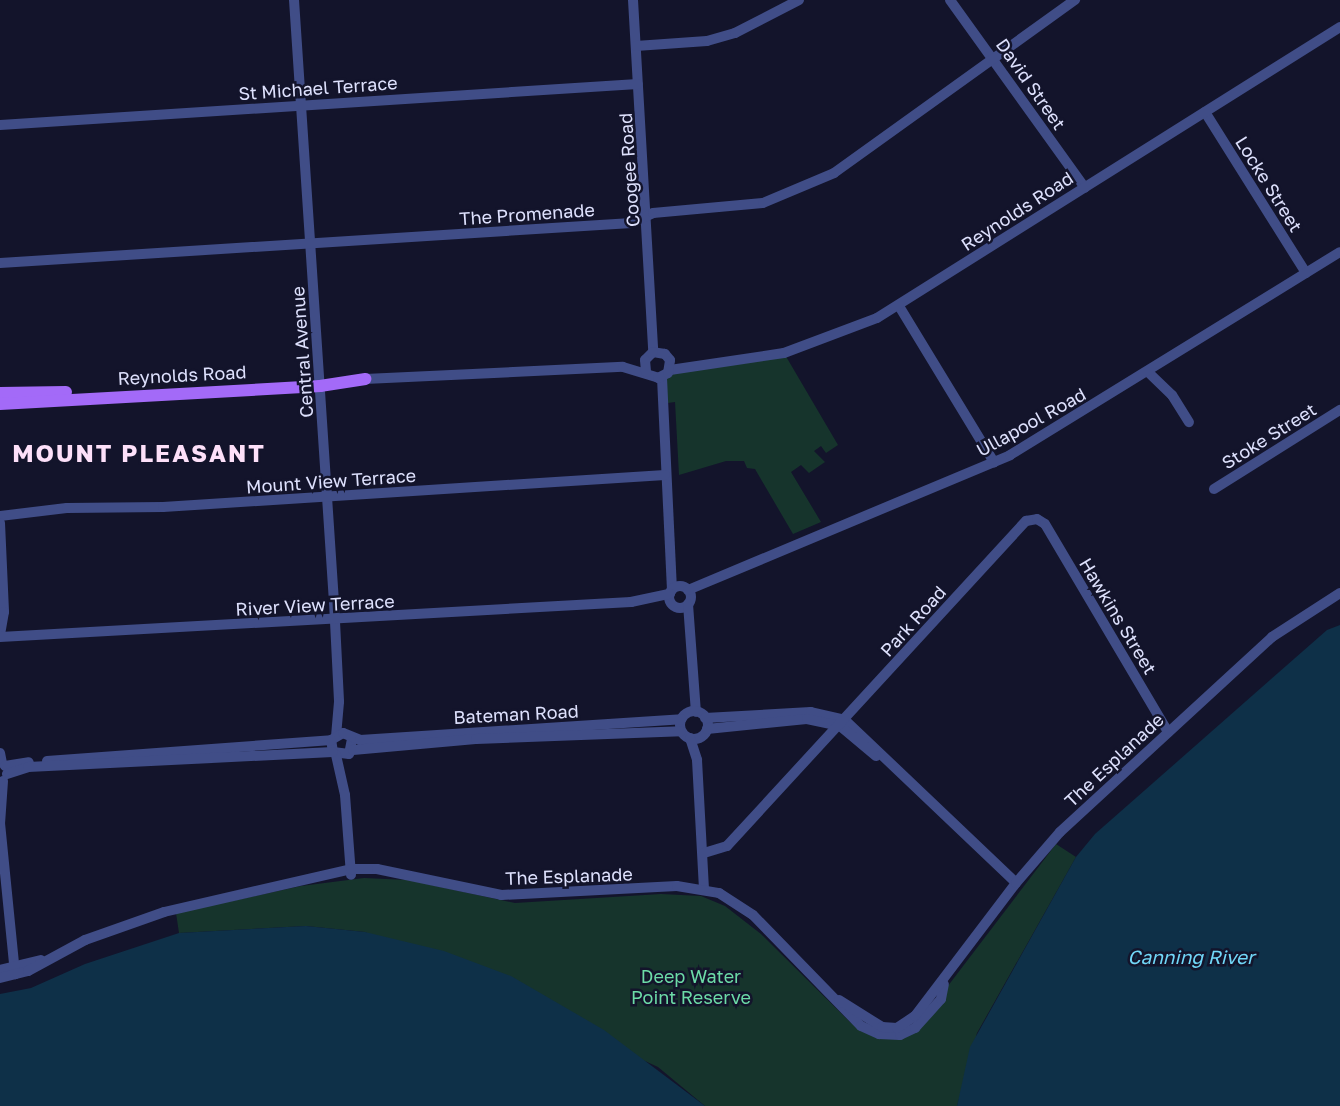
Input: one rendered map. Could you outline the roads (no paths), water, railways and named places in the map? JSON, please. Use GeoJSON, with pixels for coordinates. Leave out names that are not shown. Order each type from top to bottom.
{"type":"FeatureCollection","features":[{"type":"Feature","properties":{"kind":"main road","name":"Reynolds Road"},"geometry":{"type":"LineString","coordinates":[[0,404],[32,398],[365,379]]}},
{"type":"Feature","properties":{"kind":"main road","name":"Reynolds Road"},"geometry":{"type":"LineString","coordinates":[[0,393],[32,398]]}},
{"type":"Feature","properties":{"kind":"street","name":"Central Avenue"},"geometry":{"type":"LineString","coordinates":[[294,0],[351,872]]}},
{"type":"Feature","properties":{"kind":"street","name":"Coogee Road"},"geometry":{"type":"LineString","coordinates":[[633,0],[656,338],[653,355]]}},
{"type":"Feature","properties":{"kind":"street"},"geometry":{"type":"LineString","coordinates":[[636,46],[726,36],[776,16],[799,0]]}},
{"type":"Feature","properties":{"kind":"street","name":"David Street"},"geometry":{"type":"LineString","coordinates":[[950,0],[1085,188]]}},
{"type":"Feature","properties":{"kind":"street","name":"The Promenade"},"geometry":{"type":"LineString","coordinates":[[0,263],[632,223],[648,217],[763,203],[809,188],[1076,0]]}},
{"type":"Feature","properties":{"kind":"street","name":"Reynolds Road"},"geometry":{"type":"LineString","coordinates":[[365,379],[623,367],[660,371],[796,349],[900,306],[1340,27]]}},
{"type":"Feature","properties":{"kind":"street","name":"St Michael Terrace"},"geometry":{"type":"LineString","coordinates":[[0,125],[638,84]]}},
{"type":"Feature","properties":{"kind":"street","name":"Locke Street"},"geometry":{"type":"LineString","coordinates":[[1205,112],[1306,273]]}},
{"type":"Feature","properties":{"kind":"street","name":"Ullapool Road"},"geometry":{"type":"LineString","coordinates":[[680,597],[994,462],[1148,372],[1340,252]]}},
{"type":"Feature","properties":{"kind":"street"},"geometry":{"type":"LineString","coordinates":[[900,306],[994,462]]}},
{"type":"Feature","properties":{"kind":"street"},"geometry":{"type":"LineString","coordinates":[[653,355],[660,371],[670,559],[688,631],[691,685],[697,721],[704,888]]}},
{"type":"Feature","properties":{"kind":"street","name":"Reynolds Road"},"geometry":{"type":"LineString","coordinates":[[623,367],[653,355],[660,371]]}},
{"type":"Feature","properties":{"kind":"street"},"geometry":{"type":"LineString","coordinates":[[1148,372],[1172,395],[1189,422]]}},
{"type":"Feature","properties":{"kind":"street","name":"Stoke Street"},"geometry":{"type":"LineString","coordinates":[[1214,489],[1340,410]]}},
{"type":"Feature","properties":{"kind":"street","name":"Mount View Terrace"},"geometry":{"type":"LineString","coordinates":[[0,516],[67,508],[327,497],[665,475]]}},
{"type":"Feature","properties":{"kind":"street","name":"Park Road"},"geometry":{"type":"LineString","coordinates":[[704,853],[727,846],[817,752],[1026,521],[1037,519]]}},
{"type":"Feature","properties":{"kind":"street","name":"Hawkins Street"},"geometry":{"type":"LineString","coordinates":[[1037,519],[1045,523],[1168,732]]}},
{"type":"Feature","properties":{"kind":"street"},"geometry":{"type":"LineString","coordinates":[[0,523],[4,612],[0,636]]}},
{"type":"Feature","properties":{"kind":"street","name":"The Esplanade"},"geometry":{"type":"LineString","coordinates":[[0,978],[46,960],[85,940],[164,912],[351,872],[388,873],[501,895],[704,888],[736,901],[837,999],[861,1026],[879,1034],[900,1035],[933,1010],[944,984],[1016,883],[1060,832],[1272,637],[1340,593]]}},
{"type":"Feature","properties":{"kind":"street","name":"River View Terrace"},"geometry":{"type":"LineString","coordinates":[[0,636],[335,620],[680,597]]}},
{"type":"Feature","properties":{"kind":"street","name":"Bateman Road"},"geometry":{"type":"LineString","coordinates":[[2,769],[811,712],[843,723],[1016,883]]}},
{"type":"Feature","properties":{"kind":"street"},"geometry":{"type":"LineString","coordinates":[[697,721],[686,735],[697,760]]}},
{"type":"Feature","properties":{"kind":"street","name":"Bateman Road"},"geometry":{"type":"LineString","coordinates":[[697,721],[843,723]]}},
{"type":"Feature","properties":{"kind":"street","name":"Bateman Road"},"geometry":{"type":"LineString","coordinates":[[342,745],[686,735],[697,721]]}},
{"type":"Feature","properties":{"kind":"street"},"geometry":{"type":"LineString","coordinates":[[817,752],[825,739],[824,722]]}},
{"type":"Feature","properties":{"kind":"street"},"geometry":{"type":"LineString","coordinates":[[2,769],[0,824],[15,971]]}},
{"type":"Feature","properties":{"kind":"street","name":"The Esplanade"},"geometry":{"type":"LineString","coordinates":[[0,970],[15,971]]}},
{"type":"Feature","properties":{"kind":"water","name":"Canning River"},"geometry":{"type":"Polygon","coordinates":[[[1340,625],[1340,1106],[957,1106],[970,1047],[1076,857],[1095,834],[1327,630],[1340,625]]]}},
{"type":"Feature","properties":{"kind":"water"},"geometry":{"type":"Polygon","coordinates":[[[306,926],[365,932],[444,951],[511,976],[604,1030],[705,1106],[0,1106],[0,994],[31,988],[85,964],[179,933],[306,926]]]}},
{"type":"Feature","properties":{"kind":"district","name":"MOUNT PLEASANT"},"geometry":{"type":"Point","coordinates":[139,453]}},
{"type":"Feature","properties":{"kind":"park label","name":"Deep Water Point Reserve"},"geometry":{"type":"Point","coordinates":[691,988]}}]}
